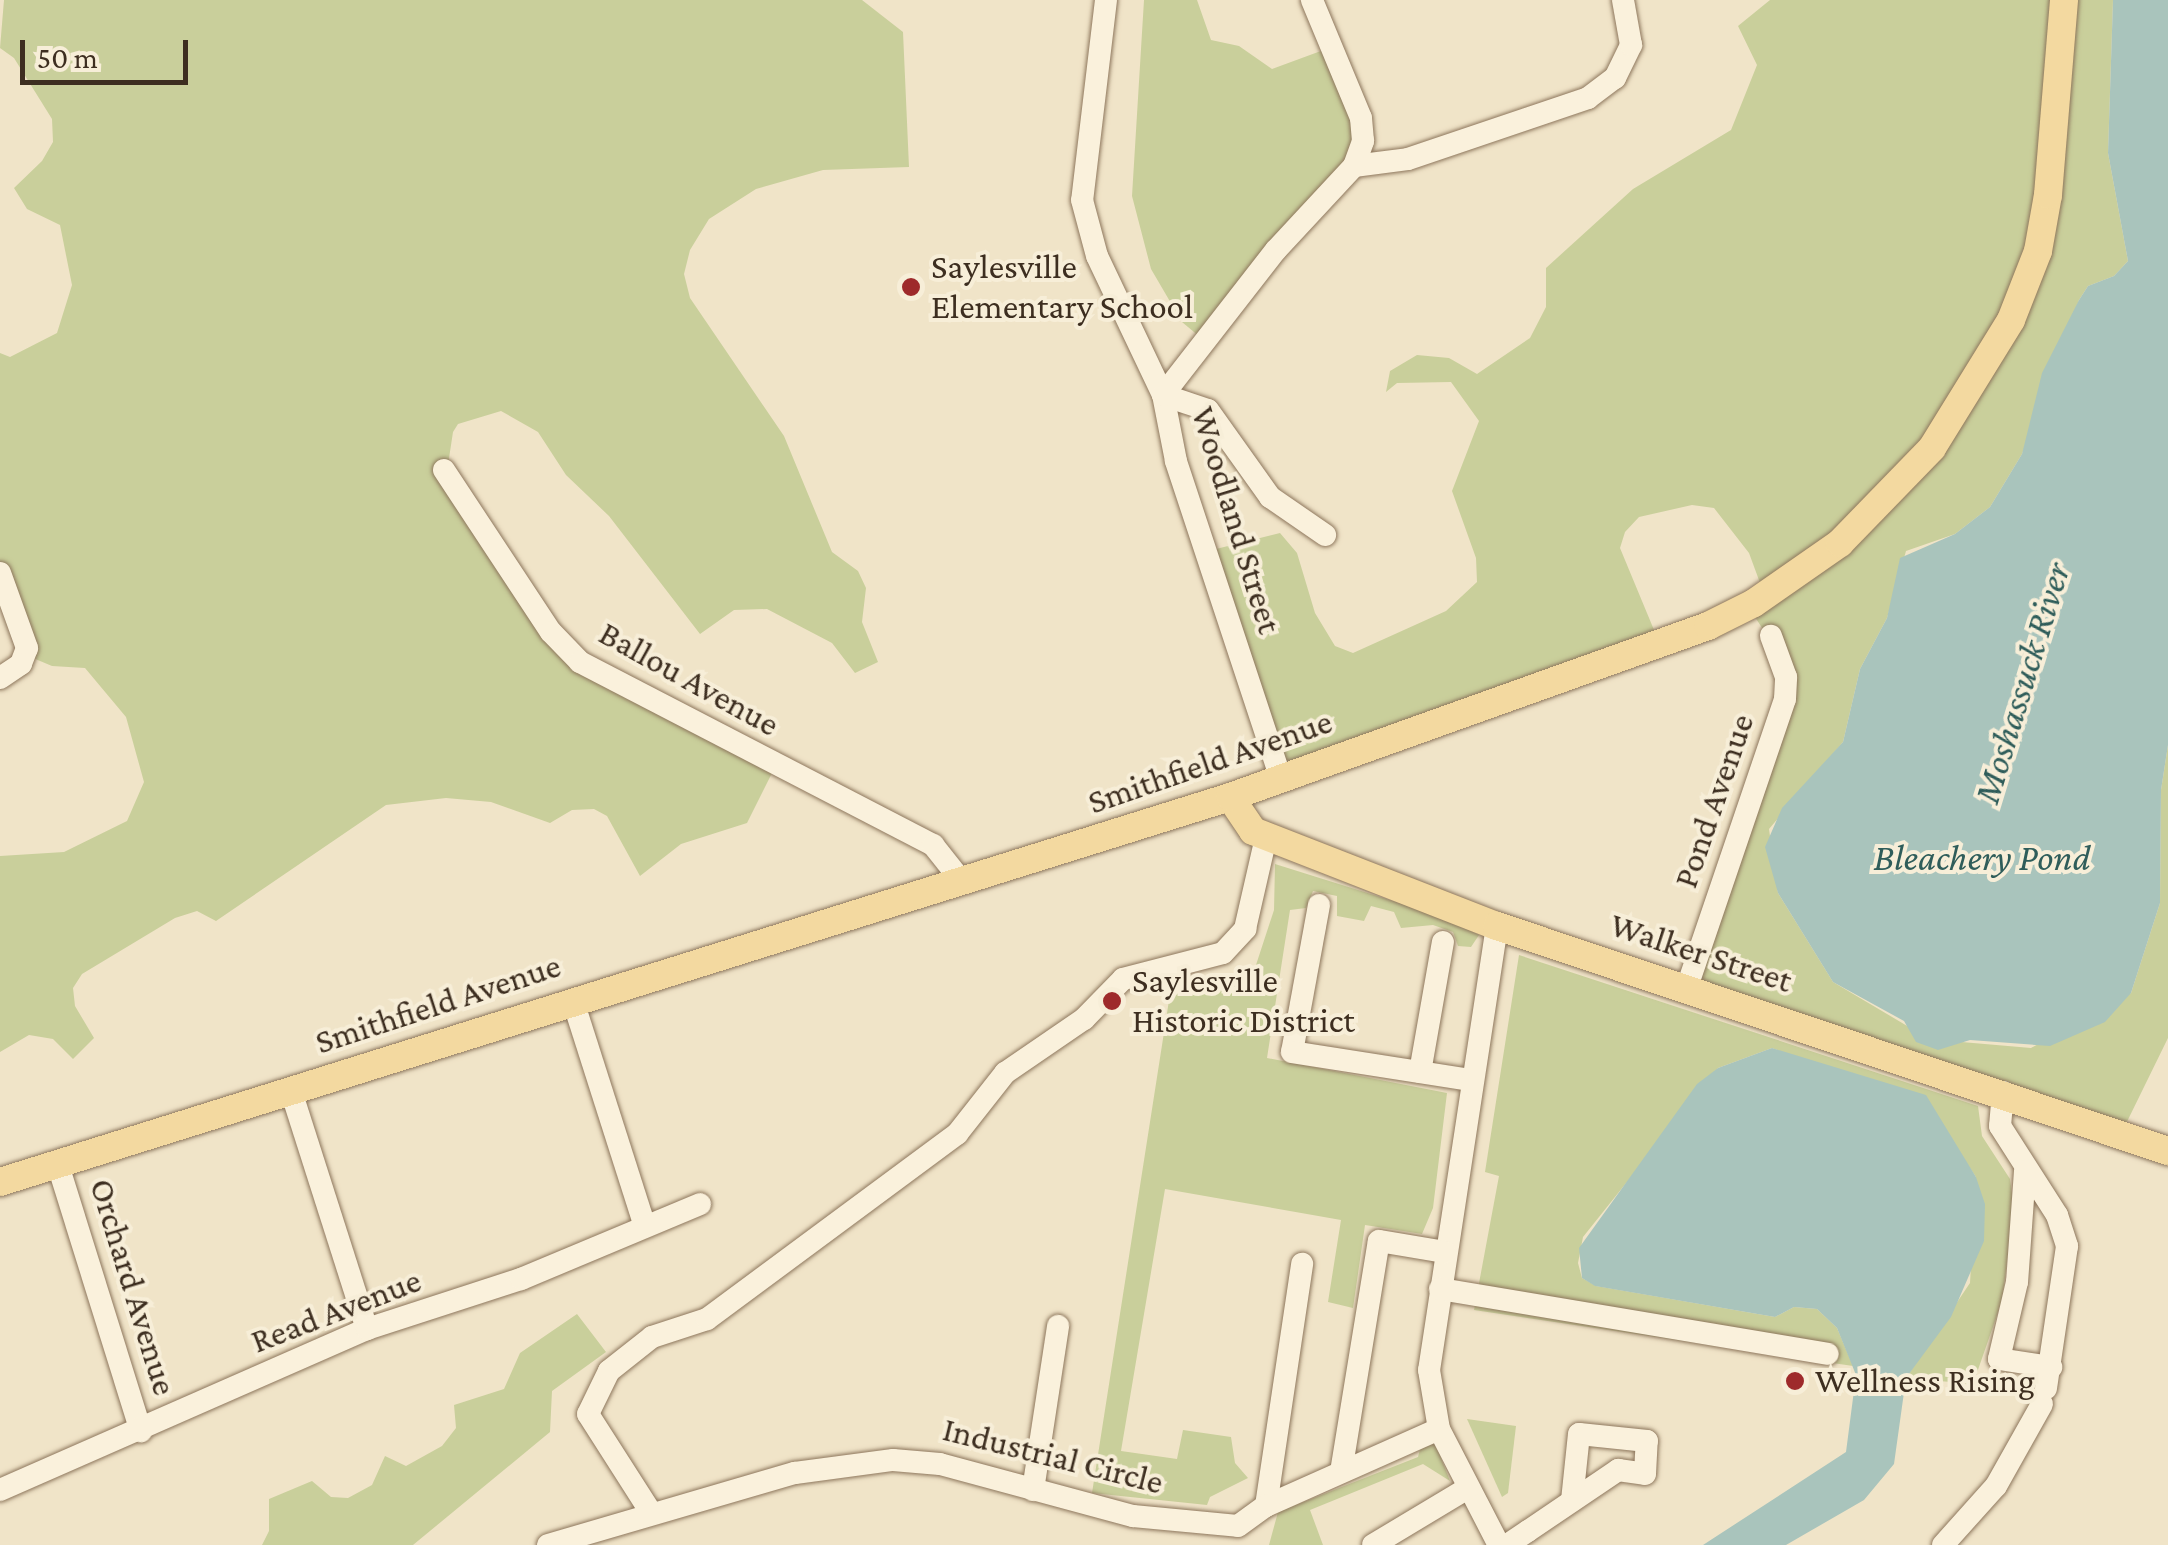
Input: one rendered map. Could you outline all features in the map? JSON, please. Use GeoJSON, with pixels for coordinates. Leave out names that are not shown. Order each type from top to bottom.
{"type":"FeatureCollection","features":[{"type":"Feature","properties":{"kind":"main road","name":"Smithfield Avenue"},"geometry":{"type":"LineString","coordinates":[[0,1182],[1230,797],[1708,626],[1800,575],[1883,502],[1932,448],[1974,386],[2011,320],[2038,251],[2056,139],[2064,0]]}},
{"type":"Feature","properties":{"kind":"main road","name":"Walker Street"},"geometry":{"type":"LineString","coordinates":[[1230,797],[1253,831],[1497,926],[2004,1092],[2168,1151]]}},
{"type":"Feature","properties":{"kind":"street"},"geometry":{"type":"LineString","coordinates":[[1106,0],[1082,200],[1097,256],[1163,395],[1208,410],[1270,498],[1325,535]]}},
{"type":"Feature","properties":{"kind":"street"},"geometry":{"type":"LineString","coordinates":[[1312,0],[1361,118],[1363,141],[1354,166],[1408,159],[1588,98],[1615,78],[1631,45],[1623,0]]}},
{"type":"Feature","properties":{"kind":"street","name":"Woodland Street"},"geometry":{"type":"LineString","coordinates":[[1280,776],[1176,460],[1163,395],[1276,250],[1354,166]]}},
{"type":"Feature","properties":{"kind":"street","name":"Ballou Avenue"},"geometry":{"type":"LineString","coordinates":[[444,470],[551,632],[580,662],[933,845],[960,880]]}},
{"type":"Feature","properties":{"kind":"street"},"geometry":{"type":"LineString","coordinates":[[0,574],[28,648],[21,664],[0,678]]}},
{"type":"Feature","properties":{"kind":"street","name":"Pond Avenue"},"geometry":{"type":"LineString","coordinates":[[1687,987],[1785,699],[1786,677],[1771,636]]}},
{"type":"Feature","properties":{"kind":"street"},"geometry":{"type":"LineString","coordinates":[[650,1511],[588,1414],[610,1371],[652,1337],[707,1319],[957,1134],[1005,1072],[1084,1020],[1123,979],[1223,953],[1245,929],[1266,837]]}},
{"type":"Feature","properties":{"kind":"street"},"geometry":{"type":"LineString","coordinates":[[1320,905],[1292,1052],[1470,1080]]}},
{"type":"Feature","properties":{"kind":"street"},"geometry":{"type":"LineString","coordinates":[[1497,926],[1470,1080],[1429,1370],[1440,1428],[1468,1488],[1503,1545],[1572,1501]]}},
{"type":"Feature","properties":{"kind":"street"},"geometry":{"type":"LineString","coordinates":[[1420,1072],[1443,942]]}},
{"type":"Feature","properties":{"kind":"street"},"geometry":{"type":"LineString","coordinates":[[573,1000],[645,1226]]}},
{"type":"Feature","properties":{"kind":"street"},"geometry":{"type":"LineString","coordinates":[[291,1091],[367,1329]]}},
{"type":"Feature","properties":{"kind":"street"},"geometry":{"type":"LineString","coordinates":[[1943,1545],[1996,1486],[2046,1386],[2067,1246],[2056,1214],[2025,1172],[2000,1126],[2004,1092]]}},
{"type":"Feature","properties":{"kind":"street","name":"Orchard Avenue"},"geometry":{"type":"LineString","coordinates":[[58,1164],[141,1431]]}},
{"type":"Feature","properties":{"kind":"street"},"geometry":{"type":"LineString","coordinates":[[2025,1172],[2017,1282],[1998,1359],[2046,1386]]}},
{"type":"Feature","properties":{"kind":"street","name":"Read Avenue"},"geometry":{"type":"LineString","coordinates":[[0,1490],[367,1329],[521,1279],[700,1204]]}},
{"type":"Feature","properties":{"kind":"street"},"geometry":{"type":"LineString","coordinates":[[1341,1472],[1379,1241],[1445,1252]]}},
{"type":"Feature","properties":{"kind":"street"},"geometry":{"type":"LineString","coordinates":[[1266,1506],[1302,1264]]}},
{"type":"Feature","properties":{"kind":"street"},"geometry":{"type":"LineString","coordinates":[[1440,1289],[1828,1354]]}},
{"type":"Feature","properties":{"kind":"street"},"geometry":{"type":"LineString","coordinates":[[1034,1490],[1058,1326]]}},
{"type":"Feature","properties":{"kind":"street","name":"Industrial Circle"},"geometry":{"type":"LineString","coordinates":[[548,1545],[650,1511],[795,1473],[882,1460],[920,1459],[1133,1516],[1243,1536],[1266,1506],[1440,1428]]}},
{"type":"Feature","properties":{"kind":"street"},"geometry":{"type":"LineString","coordinates":[[1373,1545],[1468,1488]]}},
{"type":"Feature","properties":{"kind":"green space"},"geometry":{"type":"Polygon","coordinates":[[[4,0],[862,0],[903,32],[909,167],[823,170],[756,189],[709,219],[690,250],[684,274],[690,298],[784,436],[832,552],[858,571],[866,588],[862,622],[878,662],[855,673],[832,643],[767,609],[734,610],[700,634],[609,516],[566,475],[538,432],[501,411],[458,424],[453,432],[446,478],[587,675],[772,773],[747,823],[681,844],[640,876],[607,816],[594,809],[572,810],[550,823],[491,802],[446,798],[386,805],[216,921],[197,911],[175,918],[82,974],[73,988],[75,1006],[94,1038],[73,1059],[53,1039],[29,1035],[0,1052],[0,856],[64,852],[127,821],[144,782],[126,717],[85,668],[52,666],[21,653],[0,594],[0,353],[10,357],[57,333],[72,285],[60,225],[27,209],[14,188],[42,161],[53,142],[52,119],[14,58],[0,48],[4,0]]]}},
{"type":"Feature","properties":{"kind":"green space"},"geometry":{"type":"Polygon","coordinates":[[[1144,0],[1197,0],[1211,40],[1239,46],[1272,69],[1329,48],[1355,119],[1358,156],[1200,337],[1182,322],[1151,269],[1132,196],[1144,0]]]}},
{"type":"Feature","properties":{"kind":"green space"},"geometry":{"type":"Polygon","coordinates":[[[1770,0],[2113,0],[2108,153],[2128,261],[2114,276],[2088,286],[2079,300],[2022,454],[1990,507],[1955,534],[1906,551],[1887,618],[1860,669],[1843,742],[1769,829],[1778,893],[1833,982],[1914,1030],[1950,1041],[2031,1048],[2131,993],[2160,903],[2161,790],[2168,745],[2168,1038],[2119,1138],[1692,991],[1786,693],[1781,657],[1753,614],[1763,591],[1749,553],[1714,508],[1692,505],[1639,517],[1625,532],[1620,548],[1659,642],[1291,775],[1212,550],[1280,533],[1297,553],[1315,613],[1335,646],[1353,653],[1446,611],[1477,582],[1476,558],[1452,491],[1479,421],[1451,382],[1397,383],[1386,392],[1390,371],[1417,355],[1449,358],[1477,374],[1530,338],[1546,307],[1546,268],[1633,189],[1731,130],[1757,65],[1738,26],[1770,0]]]}},
{"type":"Feature","properties":{"kind":"green space"},"geometry":{"type":"Polygon","coordinates":[[[1275,864],[1441,916],[1479,935],[1471,947],[1458,946],[1453,932],[1433,925],[1401,928],[1394,912],[1371,906],[1364,921],[1337,916],[1337,896],[1313,891],[1306,908],[1290,910],[1267,1058],[1447,1093],[1433,1208],[1422,1234],[1365,1225],[1353,1308],[1328,1302],[1341,1220],[1165,1189],[1121,1451],[1177,1459],[1183,1430],[1231,1437],[1235,1463],[1248,1478],[1210,1497],[1207,1505],[1092,1493],[1170,994],[1255,968],[1274,910],[1275,864]]]}},
{"type":"Feature","properties":{"kind":"green space"},"geometry":{"type":"Polygon","coordinates":[[[1519,955],[1978,1106],[1982,1136],[2010,1179],[2014,1208],[2002,1301],[1973,1384],[1906,1378],[1970,1283],[1976,1177],[1929,1107],[1772,1048],[1718,1068],[1583,1237],[1578,1263],[1582,1278],[1596,1286],[1775,1317],[1794,1307],[1817,1309],[1837,1328],[1853,1366],[1474,1310],[1499,1176],[1485,1172],[1519,955]]]}},
{"type":"Feature","properties":{"kind":"green space"},"geometry":{"type":"Polygon","coordinates":[[[577,1314],[606,1352],[552,1391],[550,1432],[413,1545],[262,1545],[269,1531],[269,1499],[312,1481],[331,1497],[348,1498],[372,1485],[385,1456],[406,1466],[442,1446],[456,1428],[454,1405],[504,1389],[520,1353],[577,1314]]]}},
{"type":"Feature","properties":{"kind":"green space"},"geometry":{"type":"Polygon","coordinates":[[[1467,1419],[1516,1426],[1508,1493],[1502,1497],[1467,1419]]]}},
{"type":"Feature","properties":{"kind":"green space"},"geometry":{"type":"Polygon","coordinates":[[[1427,1422],[1450,1481],[1423,1464],[1310,1510],[1323,1545],[1269,1545],[1278,1512],[1418,1457],[1427,1422]]]}},
{"type":"Feature","properties":{"kind":"water","name":"Bleachery Pond"},"geometry":{"type":"Polygon","coordinates":[[[2113,0],[2168,0],[2168,745],[2161,790],[2160,903],[2131,993],[2105,1022],[2050,1046],[1970,1040],[1938,1050],[1916,1042],[1904,1021],[1833,982],[1778,893],[1765,847],[1782,808],[1843,742],[1860,669],[1887,618],[1900,558],[1955,534],[1990,507],[2022,454],[2042,373],[2079,300],[2088,286],[2114,276],[2128,261],[2108,153],[2113,0]]]}},
{"type":"Feature","properties":{"kind":"water"},"geometry":{"type":"Polygon","coordinates":[[[1772,1048],[1926,1095],[1976,1177],[1985,1204],[1984,1241],[1951,1317],[1906,1378],[1894,1464],[1864,1500],[1786,1545],[1703,1545],[1846,1452],[1856,1375],[1837,1328],[1817,1309],[1794,1307],[1775,1317],[1595,1286],[1582,1278],[1579,1248],[1697,1084],[1718,1068],[1772,1048]]]}},
{"type":"Feature","properties":{"kind":"place","name":"Saylesville Elementary School"},"geometry":{"type":"Point","coordinates":[911,287]}},
{"type":"Feature","properties":{"kind":"place","name":"Saylesville Historic District"},"geometry":{"type":"Point","coordinates":[1112,1001]}},
{"type":"Feature","properties":{"kind":"place","name":"Wellness Rising"},"geometry":{"type":"Point","coordinates":[1795,1381]}},
{"type":"Feature","properties":{"kind":"water label","name":"Moshassuck River"},"geometry":{"type":"Point","coordinates":[2022,683]}}]}
